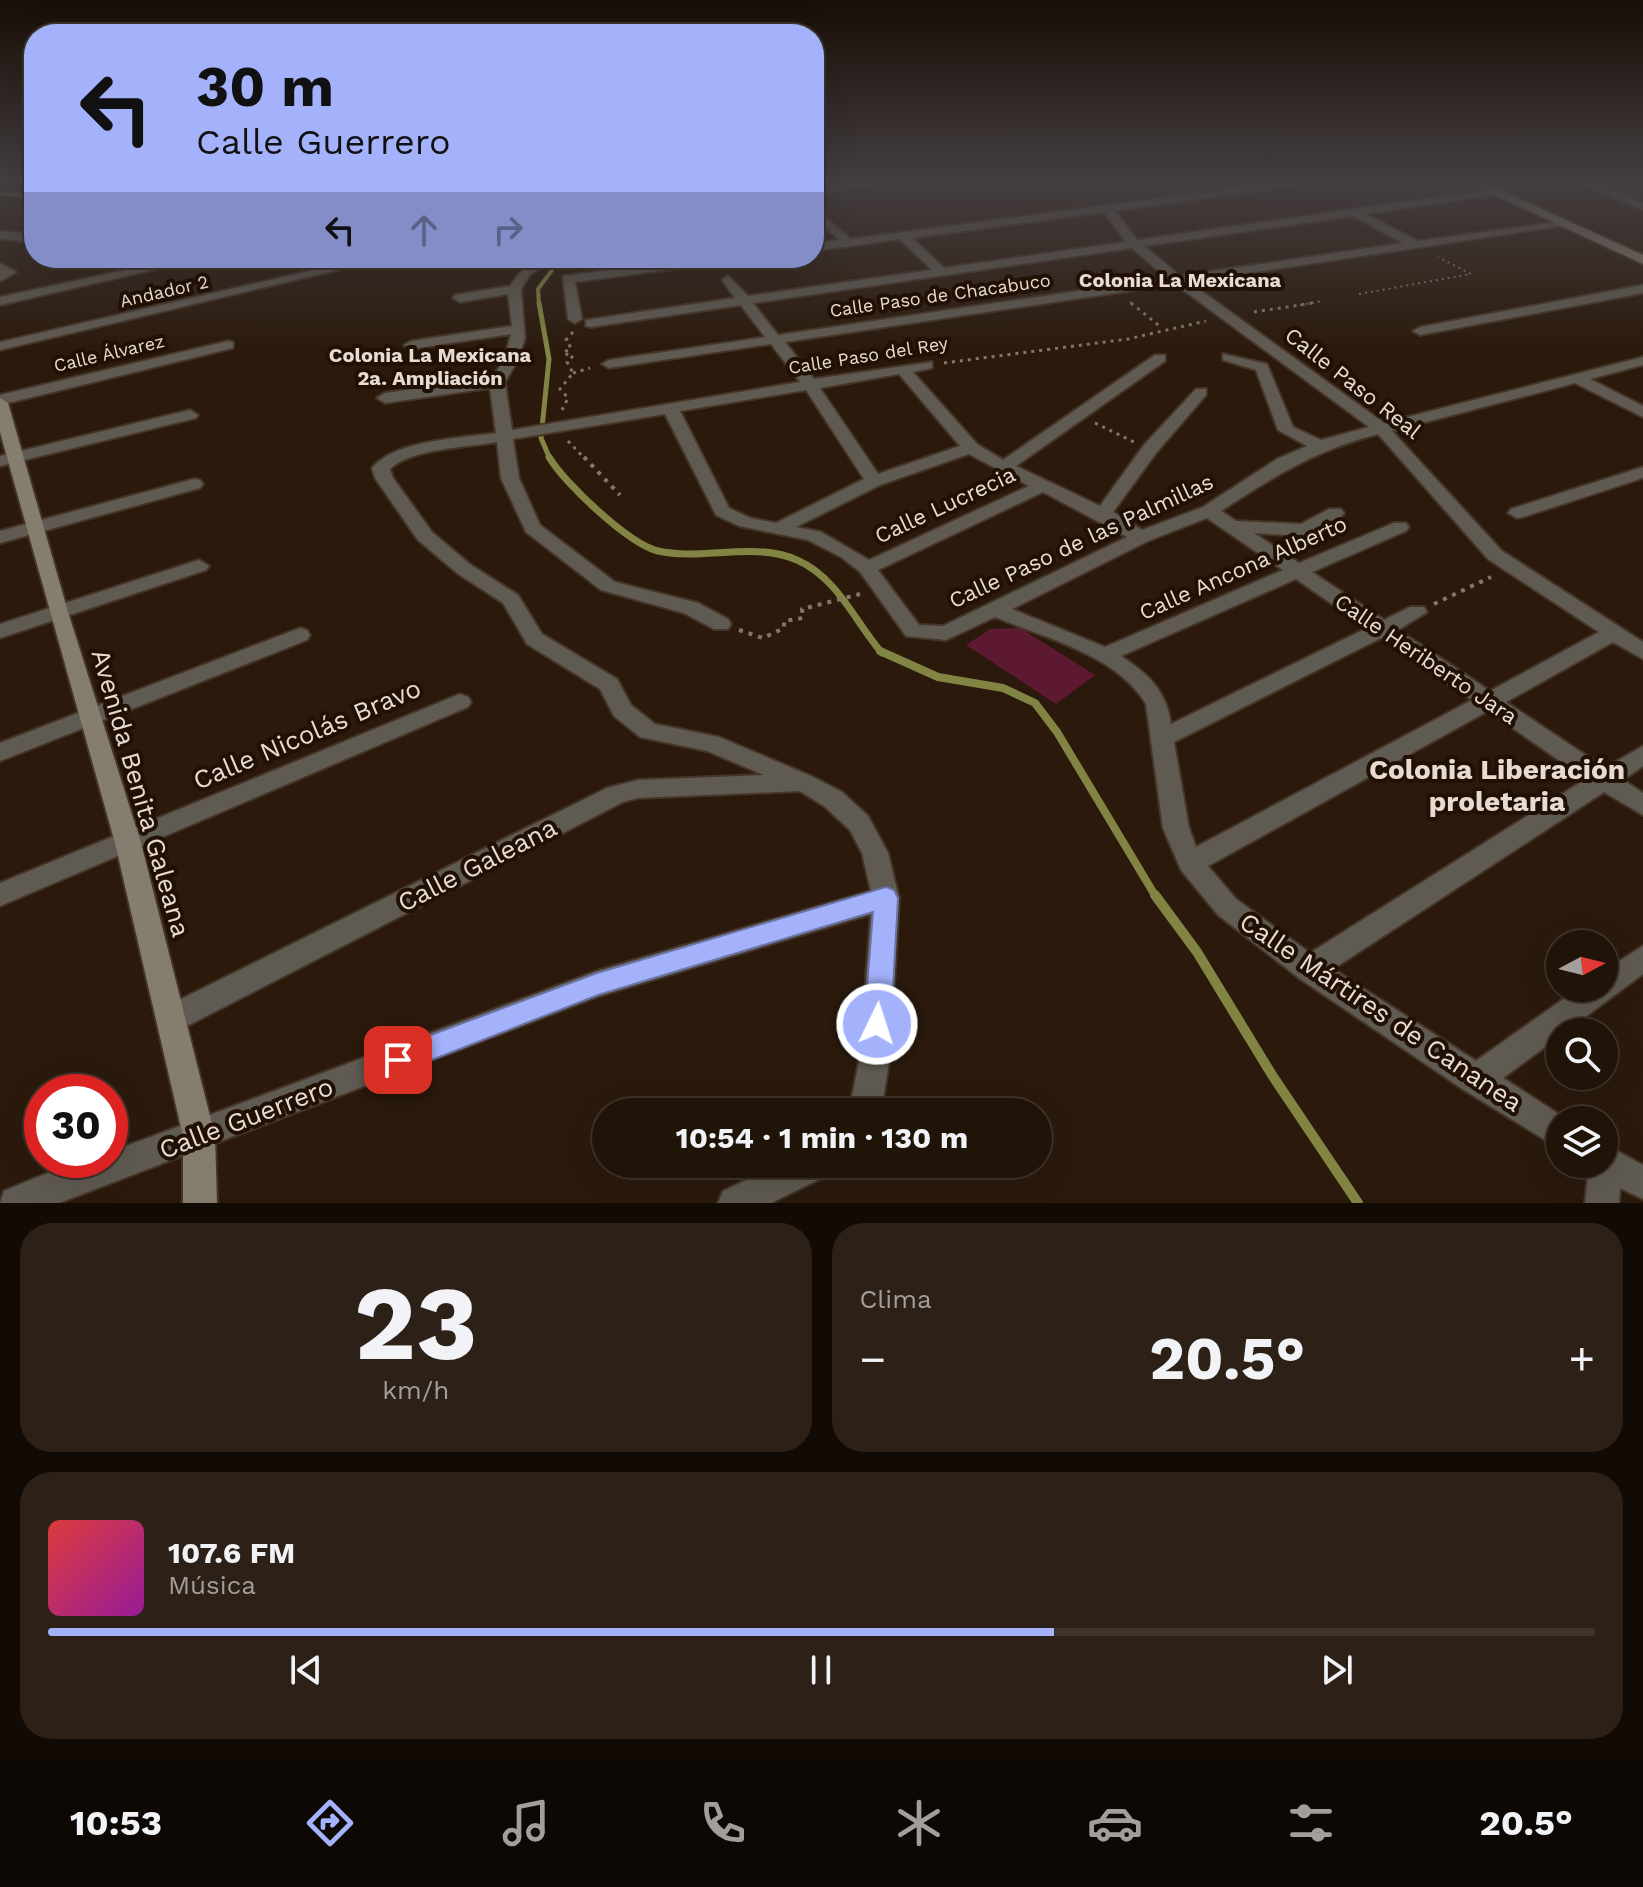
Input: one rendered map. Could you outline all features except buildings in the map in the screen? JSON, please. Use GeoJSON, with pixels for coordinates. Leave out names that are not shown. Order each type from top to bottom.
{"type":"FeatureCollection","features":[{"type":"Feature","properties":{"kind":"street"},"geometry":{"type":"LineString","coordinates":[[842,236],[848,242]]}},
{"type":"Feature","properties":{"kind":"street"},"geometry":{"type":"LineString","coordinates":[[824,246],[887,236]]}},
{"type":"Feature","properties":{"kind":"street"},"geometry":{"type":"LineString","coordinates":[[903,236],[939,270]]}},
{"type":"Feature","properties":{"kind":"street","name":"Calle Paso Real"},"geometry":{"type":"LineString","coordinates":[[1128,236],[1179,281],[1382,429],[1436,485],[1470,529],[1512,567],[1643,652]]}},
{"type":"Feature","properties":{"kind":"street"},"geometry":{"type":"LineString","coordinates":[[591,323],[742,298],[1194,236]]}},
{"type":"Feature","properties":{"kind":"street"},"geometry":{"type":"LineString","coordinates":[[1400,236],[1415,244]]}},
{"type":"Feature","properties":{"kind":"street","name":"Calle Paso de Chacabuco"},"geometry":{"type":"LineString","coordinates":[[609,364],[1470,236]]}},
{"type":"Feature","properties":{"kind":"street"},"geometry":{"type":"LineString","coordinates":[[1590,236],[1643,260]]}},
{"type":"Feature","properties":{"kind":"street"},"geometry":{"type":"LineString","coordinates":[[0,301],[152,268]]}},
{"type":"Feature","properties":{"kind":"street","name":"Andador 2"},"geometry":{"type":"LineString","coordinates":[[0,346],[339,268]]}},
{"type":"Feature","properties":{"kind":"street"},"geometry":{"type":"LineString","coordinates":[[460,298],[514,289],[532,268]]}},
{"type":"Feature","properties":{"kind":"street"},"geometry":{"type":"LineString","coordinates":[[575,323],[568,279],[650,268]]}},
{"type":"Feature","properties":{"kind":"street"},"geometry":{"type":"LineString","coordinates":[[728,280],[810,384],[874,481]]}},
{"type":"Feature","properties":{"kind":"street"},"geometry":{"type":"LineString","coordinates":[[385,398],[497,382],[513,362],[521,319],[514,289]]}},
{"type":"Feature","properties":{"kind":"street"},"geometry":{"type":"LineString","coordinates":[[1420,331],[1643,289]]}},
{"type":"Feature","properties":{"kind":"street"},"geometry":{"type":"LineString","coordinates":[[411,345],[519,329]]}},
{"type":"Feature","properties":{"kind":"street","name":"Calle Álvarez"},"geometry":{"type":"LineString","coordinates":[[0,401],[228,345]]}},
{"type":"Feature","properties":{"kind":"street"},"geometry":{"type":"LineString","coordinates":[[1228,357],[1262,367],[1286,430],[1320,446]]}},
{"type":"Feature","properties":{"kind":"street"},"geometry":{"type":"LineString","coordinates":[[1004,467],[1160,358]]}},
{"type":"Feature","properties":{"kind":"street","name":"Calle Paso de las Palmillas"},"geometry":{"type":"LineString","coordinates":[[867,568],[904,623],[913,631],[946,633],[1141,537],[1209,511],[1283,463],[1320,446],[1643,361]]}},
{"type":"Feature","properties":{"kind":"street","name":"Calle Paso del Rey"},"geometry":{"type":"LineString","coordinates":[[803,782],[711,743],[648,731],[622,710],[609,684],[534,639],[511,599],[464,569],[425,536],[384,478],[381,468],[391,458],[409,452],[927,365]]}},
{"type":"Feature","properties":{"kind":"street"},"geometry":{"type":"LineString","coordinates":[[903,369],[971,448],[1103,514],[1141,537]]}},
{"type":"Feature","properties":{"kind":"street"},"geometry":{"type":"LineString","coordinates":[[1574,377],[1643,412]]}},
{"type":"Feature","properties":{"kind":"street"},"geometry":{"type":"LineString","coordinates":[[497,382],[509,437],[510,478],[532,528],[608,586],[691,608],[721,624]]}},
{"type":"Feature","properties":{"kind":"street"},"geometry":{"type":"LineString","coordinates":[[1103,514],[1150,449],[1201,392]]}},
{"type":"Feature","properties":{"kind":"street","name":"Avenida Benita Galeana"},"geometry":{"type":"LineString","coordinates":[[0,401],[8,459],[35,527],[128,843],[199,1136],[200,1203]]}},
{"type":"Feature","properties":{"kind":"street"},"geometry":{"type":"LineString","coordinates":[[671,409],[722,511],[745,522],[814,536],[848,553],[867,568]]}},
{"type":"Feature","properties":{"kind":"street"},"geometry":{"type":"LineString","coordinates":[[8,459],[190,415]]}},
{"type":"Feature","properties":{"kind":"street"},"geometry":{"type":"LineString","coordinates":[[778,529],[874,481],[971,448]]}},
{"type":"Feature","properties":{"kind":"street"},"geometry":{"type":"LineString","coordinates":[[1517,513],[1643,472]]}},
{"type":"Feature","properties":{"kind":"street"},"geometry":{"type":"LineString","coordinates":[[0,537],[194,484]]}},
{"type":"Feature","properties":{"kind":"street","name":"Calle Lucrecia"},"geometry":{"type":"LineString","coordinates":[[867,568],[1043,486]]}},
{"type":"Feature","properties":{"kind":"street","name":"Calle Heriberto Jara"},"geometry":{"type":"LineString","coordinates":[[1209,511],[1293,571],[1643,806]]}},
{"type":"Feature","properties":{"kind":"street"},"geometry":{"type":"LineString","coordinates":[[1230,526],[1304,530],[1335,513]]}},
{"type":"Feature","properties":{"kind":"street","name":"Calle Ancona Alberto"},"geometry":{"type":"LineString","coordinates":[[1105,655],[1400,527]]}},
{"type":"Feature","properties":{"kind":"street"},"geometry":{"type":"LineString","coordinates":[[0,631],[199,566]]}},
{"type":"Feature","properties":{"kind":"street","name":"Calle Mártires de Cananea"},"geometry":{"type":"LineString","coordinates":[[994,609],[1105,655],[1144,682],[1157,704],[1176,828],[1190,863],[1227,907],[1309,969],[1546,1124]]}},
{"type":"Feature","properties":{"kind":"street"},"geometry":{"type":"LineString","coordinates":[[1164,737],[1417,612]]}},
{"type":"Feature","properties":{"kind":"street"},"geometry":{"type":"LineString","coordinates":[[1190,863],[1486,699],[1614,633]]}},
{"type":"Feature","properties":{"kind":"street"},"geometry":{"type":"LineString","coordinates":[[0,752],[300,635]]}},
{"type":"Feature","properties":{"kind":"street","name":"Calle Nicolás Bravo"},"geometry":{"type":"LineString","coordinates":[[0,895],[460,702]]}},
{"type":"Feature","properties":{"kind":"street"},"geometry":{"type":"LineString","coordinates":[[1309,969],[1643,755]]}},
{"type":"Feature","properties":{"kind":"street"},"geometry":{"type":"LineString","coordinates":[[803,782],[833,799],[859,823],[875,853],[886,898],[875,1056],[868,1098]]}},
{"type":"Feature","properties":{"kind":"street","name":"Calle Galeana"},"geometry":{"type":"LineString","coordinates":[[171,1019],[616,795],[638,789],[803,782]]}},
{"type":"Feature","properties":{"kind":"street","name":"Calle Guerrero"},"geometry":{"type":"LineString","coordinates":[[16,1203],[597,984],[886,898]]}},
{"type":"Feature","properties":{"kind":"street"},"geometry":{"type":"LineString","coordinates":[[1618,976],[1643,958]]}},
{"type":"Feature","properties":{"kind":"street"},"geometry":{"type":"LineString","coordinates":[[1475,1080],[1582,1002]]}},
{"type":"Feature","properties":{"kind":"street"},"geometry":{"type":"LineString","coordinates":[[1618,1169],[1643,1183]]}},
{"type":"Feature","properties":{"kind":"street"},"geometry":{"type":"LineString","coordinates":[[735,1203],[788,1178]]}},
{"type":"Feature","properties":{"kind":"street"},"geometry":{"type":"LineString","coordinates":[[1602,1203],[1604,1178]]}},
{"type":"Feature","properties":{"kind":"path"},"geometry":{"type":"LineString","coordinates":[[1359,294],[1471,274],[1415,244]]}},
{"type":"Feature","properties":{"kind":"path"},"geometry":{"type":"LineString","coordinates":[[1115,290],[1162,328]]}},
{"type":"Feature","properties":{"kind":"path","name":"Calle Paso del Rey"},"geometry":{"type":"LineString","coordinates":[[1162,328],[1322,301]]}},
{"type":"Feature","properties":{"kind":"path"},"geometry":{"type":"LineString","coordinates":[[575,323],[566,340],[571,348],[563,353],[573,356],[567,362],[573,373],[560,389],[568,398],[560,427],[620,495]]}},
{"type":"Feature","properties":{"kind":"path","name":"Calle Paso del Rey"},"geometry":{"type":"LineString","coordinates":[[927,365],[1167,332],[1162,328]]}},
{"type":"Feature","properties":{"kind":"path"},"geometry":{"type":"LineString","coordinates":[[1078,416],[1150,449]]}},
{"type":"Feature","properties":{"kind":"path"},"geometry":{"type":"LineString","coordinates":[[1417,612],[1512,567]]}},
{"type":"Feature","properties":{"kind":"path"},"geometry":{"type":"LineString","coordinates":[[763,638],[784,628],[784,621],[803,618],[802,609],[856,595]]}},
{"type":"Feature","properties":{"kind":"shaded area"},"geometry":{"type":"Polygon","coordinates":[[[1020,628],[1095,675],[1056,704],[966,645],[990,629],[1020,628]]]}},
{"type":"Feature","properties":{"kind":"waterway"},"geometry":{"type":"LineString","coordinates":[[539,305],[538,289],[554,268]]}},
{"type":"Feature","properties":{"kind":"waterway"},"geometry":{"type":"LineString","coordinates":[[539,303],[549,359],[541,438],[549,457]]}},
{"type":"Feature","properties":{"kind":"waterway"},"geometry":{"type":"LineString","coordinates":[[549,457],[568,482],[598,511],[646,546],[658,551],[692,554],[763,552],[797,560],[811,568],[835,589],[881,651]]}},
{"type":"Feature","properties":{"kind":"waterway"},"geometry":{"type":"LineString","coordinates":[[881,651],[938,677],[1003,688],[1035,703],[1057,732],[1156,897]]}},
{"type":"Feature","properties":{"kind":"waterway"},"geometry":{"type":"LineString","coordinates":[[1155,895],[1197,952],[1272,1075],[1358,1203]]}},
{"type":"Feature","properties":{"kind":"district","name":"Colonia La Mexicana"},"geometry":{"type":"Point","coordinates":[1180,280]}},
{"type":"Feature","properties":{"kind":"district","name":"Colonia La Mexicana 2a. Ampliación"},"geometry":{"type":"Point","coordinates":[430,366]}},
{"type":"Feature","properties":{"kind":"district","name":"Colonia Liberación proletaria"},"geometry":{"type":"Point","coordinates":[1497,785]}},
{"type":"Feature","properties":{"kind":"route"},"geometry":{"type":"LineString","coordinates":[[398,1060],[597,984],[886,898],[877,1024]]}}]}
